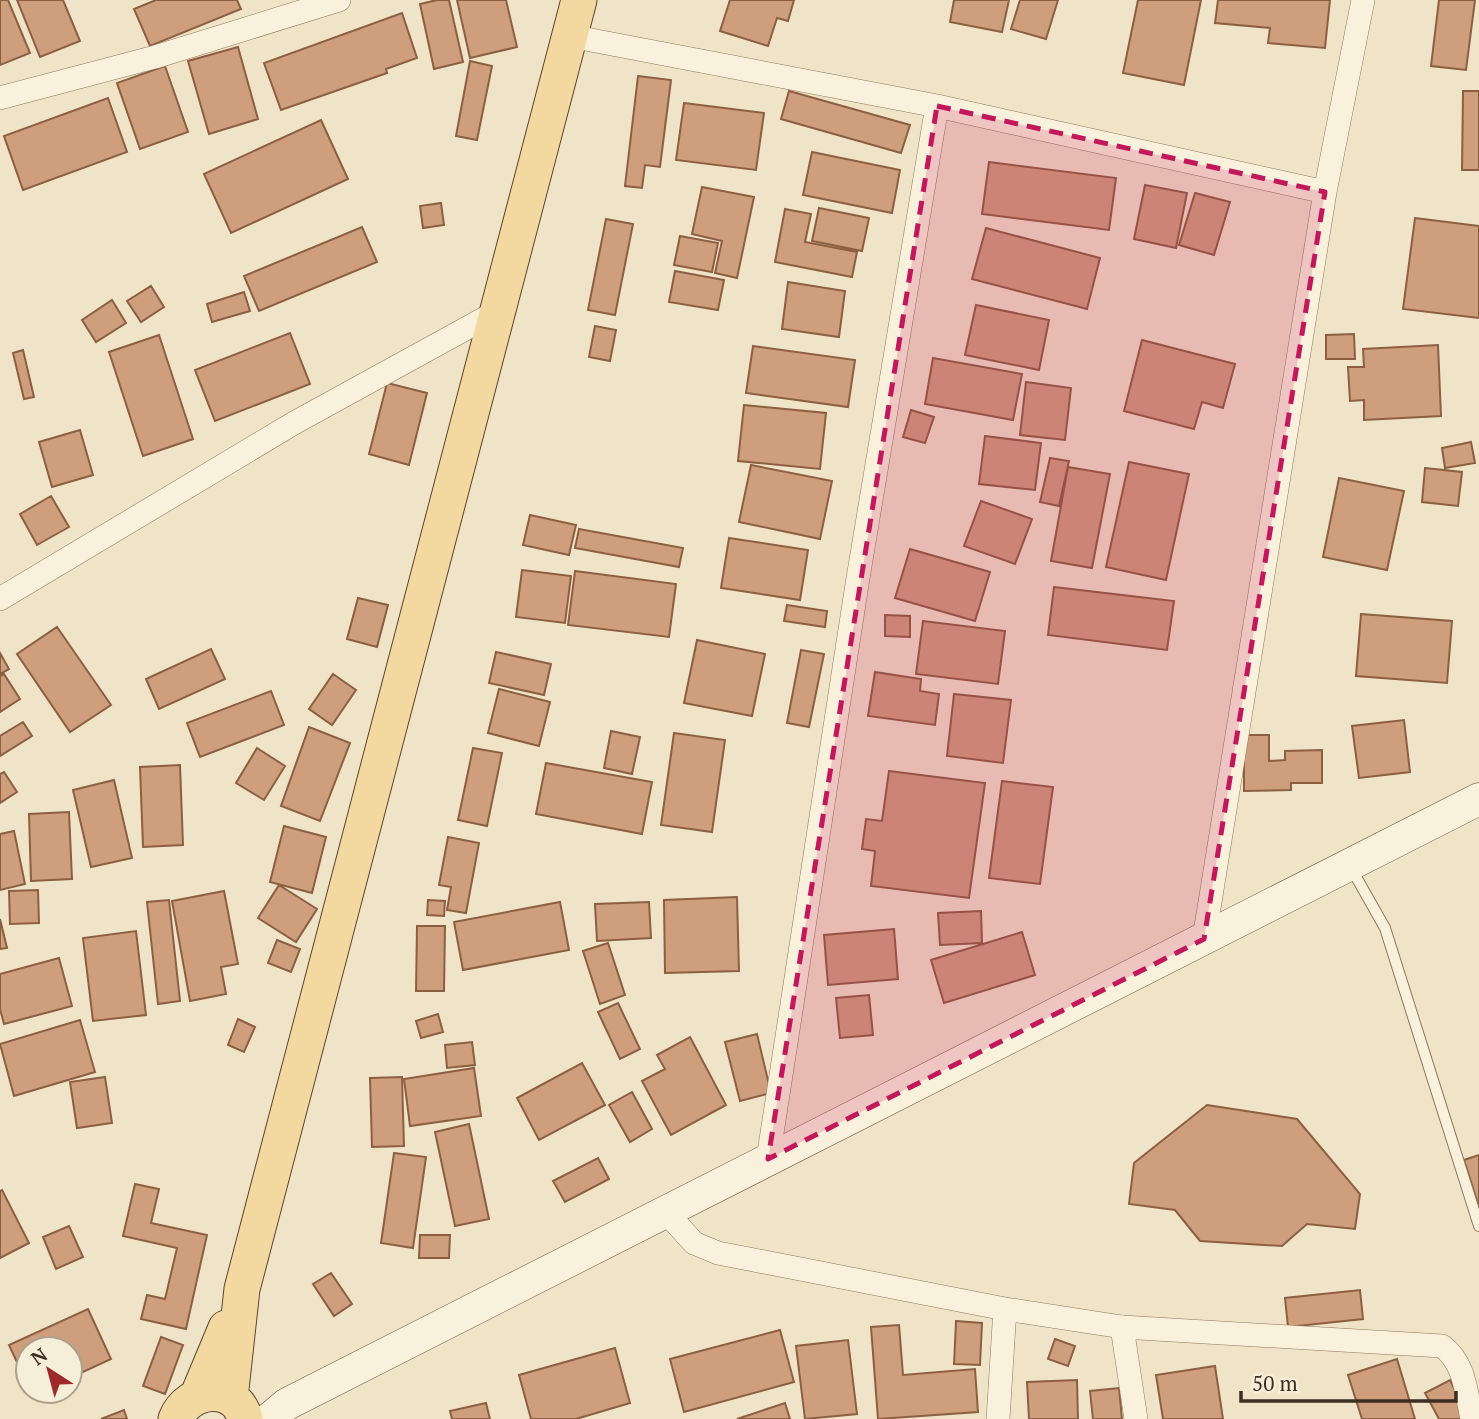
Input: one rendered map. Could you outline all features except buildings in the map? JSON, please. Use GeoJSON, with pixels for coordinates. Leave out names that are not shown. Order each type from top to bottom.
{"type":"FeatureCollection","features":[{"type":"Feature","properties":{"kind":"main road"},"geometry":{"type":"LineString","coordinates":[[217,1407],[242,1289],[579,0]]}},
{"type":"Feature","properties":{"kind":"street"},"geometry":{"type":"LineString","coordinates":[[0,98],[155,57],[339,0]]}},
{"type":"Feature","properties":{"kind":"street"},"geometry":{"type":"LineString","coordinates":[[1205,939],[1325,192],[1363,0]]}},
{"type":"Feature","properties":{"kind":"street"},"geometry":{"type":"LineString","coordinates":[[570,36],[937,106],[1325,192]]}},
{"type":"Feature","properties":{"kind":"street"},"geometry":{"type":"LineString","coordinates":[[768,1159],[858,578],[937,106]]}},
{"type":"Feature","properties":{"kind":"street"},"geometry":{"type":"LineString","coordinates":[[0,599],[293,423],[498,312]]}},
{"type":"Feature","properties":{"kind":"street"},"geometry":{"type":"LineString","coordinates":[[217,1407],[278,1412],[665,1211],[1479,799]]}},
{"type":"Feature","properties":{"kind":"street"},"geometry":{"type":"LineString","coordinates":[[665,1211],[694,1242],[718,1253],[1005,1309],[1122,1327],[1442,1346],[1455,1355],[1472,1419]]}},
{"type":"Feature","properties":{"kind":"street"},"geometry":{"type":"LineString","coordinates":[[998,1419],[1005,1309]]}},
{"type":"Feature","properties":{"kind":"street"},"geometry":{"type":"LineString","coordinates":[[1122,1327],[1136,1419]]}},
{"type":"Feature","properties":{"kind":"lane"},"geometry":{"type":"LineString","coordinates":[[1349,865],[1385,928],[1479,1226]]}},
{"type":"Feature","properties":{"kind":"highlighted area"},"geometry":{"type":"Polygon","coordinates":[[[937,106],[1325,192],[1204,939],[768,1159],[937,106]]]}}]}
